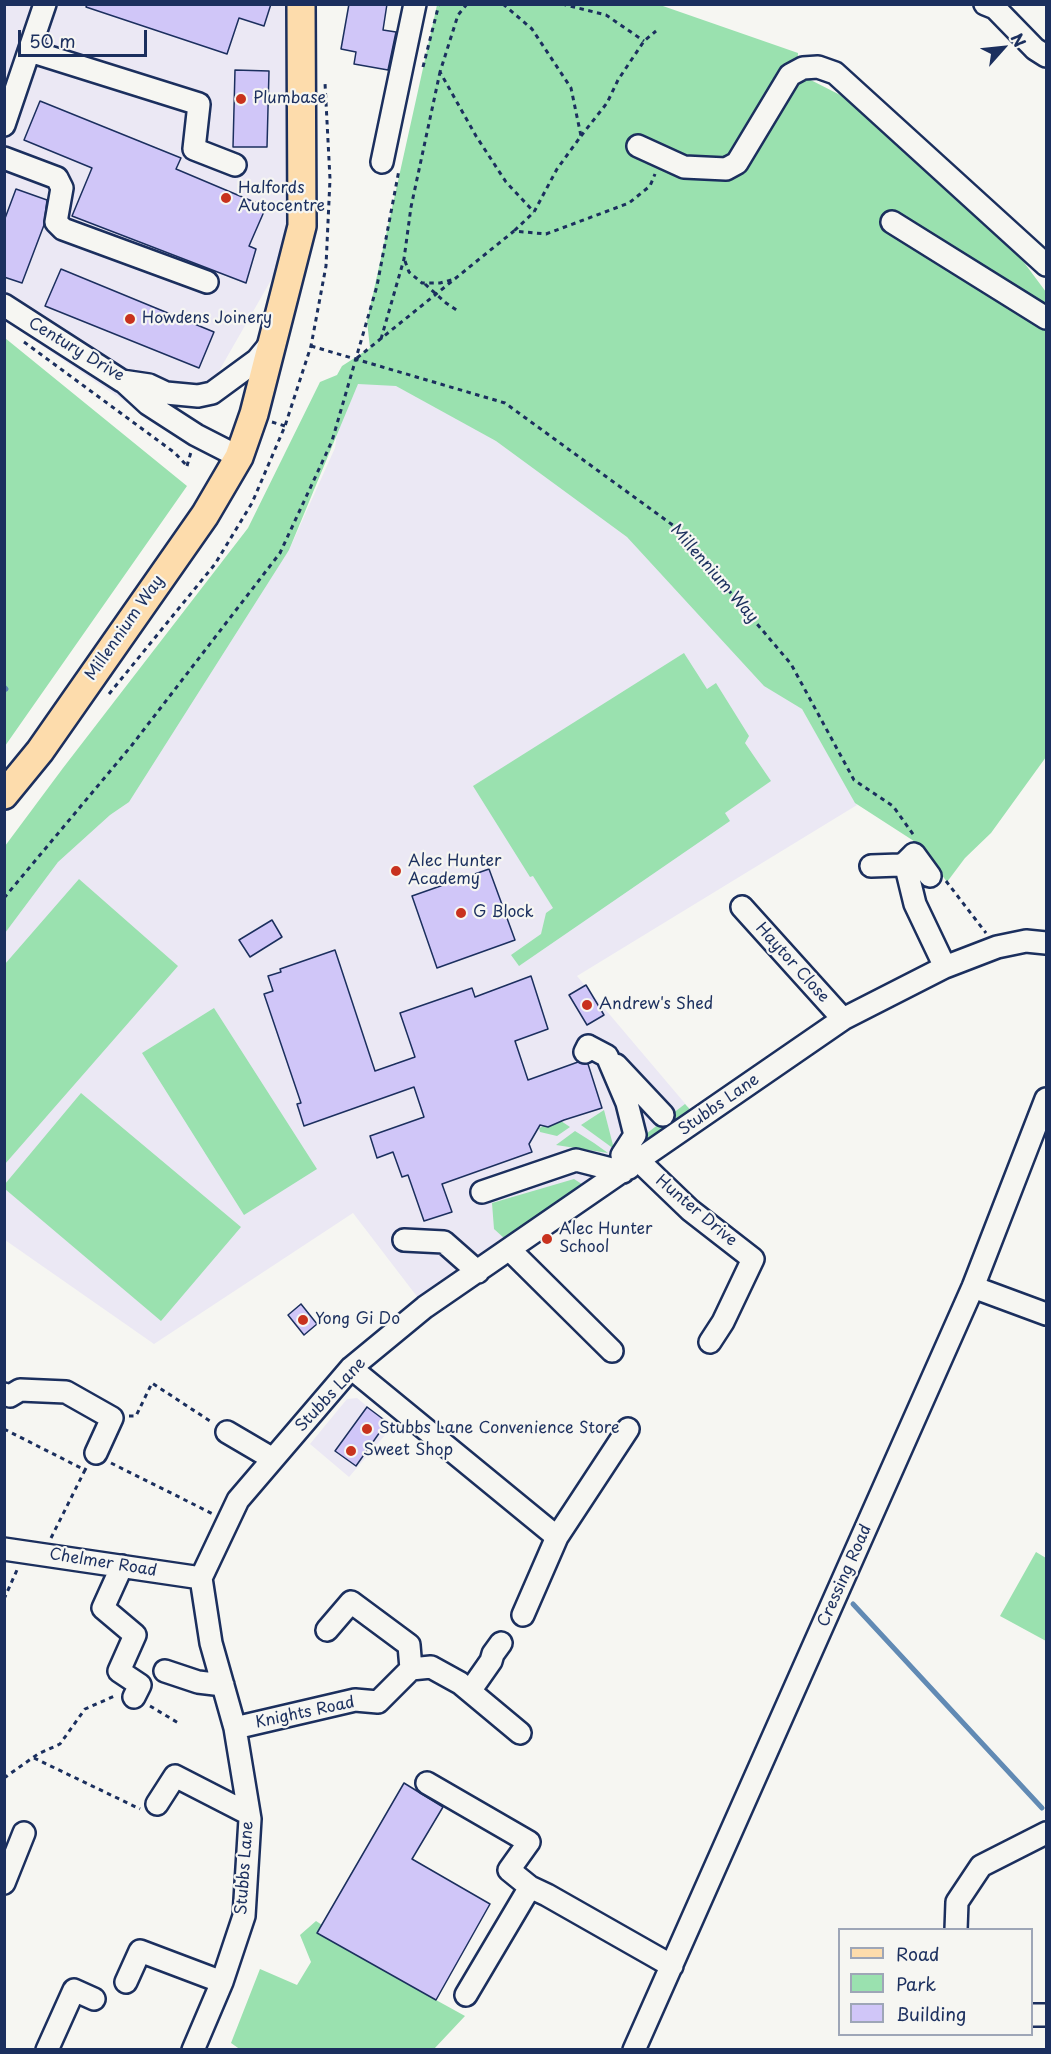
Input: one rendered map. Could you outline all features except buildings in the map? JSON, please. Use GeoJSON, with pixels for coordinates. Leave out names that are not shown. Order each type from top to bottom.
{"type":"FeatureCollection","features":[{"type":"Feature","properties":{"kind":"main road","name":"Millennium Way"},"geometry":{"type":"LineString","coordinates":[[4,795],[39,751],[205,515],[239,457],[253,417],[302,226],[301,4]]}},
{"type":"Feature","properties":{"kind":"street"},"geometry":{"type":"LineString","coordinates":[[4,125],[45,4]]}},
{"type":"Feature","properties":{"kind":"street"},"geometry":{"type":"LineString","coordinates":[[391,162],[415,4]]}},
{"type":"Feature","properties":{"kind":"street"},"geometry":{"type":"LineString","coordinates":[[985,4],[995,8],[1035,49],[1047,56]]}},
{"type":"Feature","properties":{"kind":"street"},"geometry":{"type":"LineString","coordinates":[[30,51],[199,104],[194,148],[235,165]]}},
{"type":"Feature","properties":{"kind":"street"},"geometry":{"type":"LineString","coordinates":[[638,146],[684,167],[726,169],[737,163],[790,75],[803,68],[818,67],[835,73],[1047,265]]}},
{"type":"Feature","properties":{"kind":"street"},"geometry":{"type":"LineString","coordinates":[[4,158],[57,178],[62,188],[56,222],[63,230],[207,282]]}},
{"type":"Feature","properties":{"kind":"street"},"geometry":{"type":"LineString","coordinates":[[892,222],[1047,318]]}},
{"type":"Feature","properties":{"kind":"street","name":"Century Drive"},"geometry":{"type":"LineString","coordinates":[[4,305],[122,381],[149,386],[166,393],[198,396],[212,393],[257,360],[273,340]]}},
{"type":"Feature","properties":{"kind":"street"},"geometry":{"type":"LineString","coordinates":[[122,381],[148,404],[196,435],[239,457]]}},
{"type":"Feature","properties":{"kind":"street"},"geometry":{"type":"LineString","coordinates":[[898,857],[914,854],[935,874]]}},
{"type":"Feature","properties":{"kind":"street"},"geometry":{"type":"LineString","coordinates":[[871,866],[900,865],[898,857]]}},
{"type":"Feature","properties":{"kind":"street"},"geometry":{"type":"LineString","coordinates":[[898,857],[915,904],[945,967]]}},
{"type":"Feature","properties":{"kind":"street","name":"Haytor Close"},"geometry":{"type":"LineString","coordinates":[[742,907],[843,1019]]}},
{"type":"Feature","properties":{"kind":"street","name":"Stubbs Lane"},"geometry":{"type":"LineString","coordinates":[[193,2049],[222,1982],[244,1916],[249,1814],[235,1728],[211,1643],[201,1578],[238,1500],[351,1368],[425,1307],[843,1019],[945,967],[997,948],[1026,941],[1047,943]]}},
{"type":"Feature","properties":{"kind":"street"},"geometry":{"type":"LineString","coordinates":[[585,1052],[588,1046],[607,1056],[663,1115]]}},
{"type":"Feature","properties":{"kind":"street"},"geometry":{"type":"LineString","coordinates":[[607,1056],[627,1102],[635,1135],[622,1155],[630,1167]]}},
{"type":"Feature","properties":{"kind":"street","name":"Cressing Road"},"geometry":{"type":"LineString","coordinates":[[634,2049],[973,1287],[1047,1099]]}},
{"type":"Feature","properties":{"kind":"street"},"geometry":{"type":"LineString","coordinates":[[482,1192],[576,1160],[630,1167]]}},
{"type":"Feature","properties":{"kind":"street","name":"Hunter Drive"},"geometry":{"type":"LineString","coordinates":[[630,1167],[753,1259],[723,1322],[710,1342]]}},
{"type":"Feature","properties":{"kind":"street"},"geometry":{"type":"LineString","coordinates":[[404,1240],[444,1242],[478,1272]]}},
{"type":"Feature","properties":{"kind":"street"},"geometry":{"type":"LineString","coordinates":[[510,1250],[612,1351]]}},
{"type":"Feature","properties":{"kind":"street"},"geometry":{"type":"LineString","coordinates":[[973,1287],[1047,1314]]}},
{"type":"Feature","properties":{"kind":"street"},"geometry":{"type":"LineString","coordinates":[[351,1368],[557,1537]]}},
{"type":"Feature","properties":{"kind":"street"},"geometry":{"type":"LineString","coordinates":[[4,1394],[10,1396],[20,1390],[66,1392],[112,1418],[93,1461]]}},
{"type":"Feature","properties":{"kind":"street"},"geometry":{"type":"LineString","coordinates":[[523,1615],[557,1537],[628,1429]]}},
{"type":"Feature","properties":{"kind":"street"},"geometry":{"type":"LineString","coordinates":[[227,1432],[273,1459]]}},
{"type":"Feature","properties":{"kind":"street","name":"Chelmer Road"},"geometry":{"type":"LineString","coordinates":[[4,1548],[201,1578]]}},
{"type":"Feature","properties":{"kind":"street"},"geometry":{"type":"LineString","coordinates":[[122,1566],[103,1608],[135,1635],[119,1671],[140,1685],[134,1697]]}},
{"type":"Feature","properties":{"kind":"street"},"geometry":{"type":"LineString","coordinates":[[327,1630],[351,1602],[409,1646],[411,1670],[431,1667],[460,1683],[520,1733]]}},
{"type":"Feature","properties":{"kind":"street"},"geometry":{"type":"LineString","coordinates":[[470,1691],[501,1643]]}},
{"type":"Feature","properties":{"kind":"street","name":"Knights Road"},"geometry":{"type":"LineString","coordinates":[[235,1728],[355,1700],[378,1702],[411,1670]]}},
{"type":"Feature","properties":{"kind":"street"},"geometry":{"type":"LineString","coordinates":[[165,1671],[198,1682],[223,1685]]}},
{"type":"Feature","properties":{"kind":"street"},"geometry":{"type":"LineString","coordinates":[[157,1804],[175,1776],[249,1814]]}},
{"type":"Feature","properties":{"kind":"street"},"geometry":{"type":"LineString","coordinates":[[427,1783],[529,1842],[509,1870],[530,1887],[672,1966]]}},
{"type":"Feature","properties":{"kind":"street"},"geometry":{"type":"LineString","coordinates":[[4,1883],[24,1833]]}},
{"type":"Feature","properties":{"kind":"street"},"geometry":{"type":"LineString","coordinates":[[956,1928],[957,1902],[981,1866],[1047,1833]]}},
{"type":"Feature","properties":{"kind":"street"},"geometry":{"type":"LineString","coordinates":[[466,1995],[530,1887]]}},
{"type":"Feature","properties":{"kind":"street"},"geometry":{"type":"LineString","coordinates":[[126,1982],[140,1951],[222,1982]]}},
{"type":"Feature","properties":{"kind":"street"},"geometry":{"type":"LineString","coordinates":[[47,2049],[74,1990],[94,1999]]}},
{"type":"Feature","properties":{"kind":"path"},"geometry":{"type":"LineString","coordinates":[[422,72],[439,4]]}},
{"type":"Feature","properties":{"kind":"path"},"geometry":{"type":"LineString","coordinates":[[381,339],[404,259],[411,207],[440,72],[458,15],[467,4]]}},
{"type":"Feature","properties":{"kind":"path"},"geometry":{"type":"LineString","coordinates":[[503,4],[532,28],[571,88],[581,136]]}},
{"type":"Feature","properties":{"kind":"path"},"geometry":{"type":"LineString","coordinates":[[562,4],[606,15],[644,40]]}},
{"type":"Feature","properties":{"kind":"path"},"geometry":{"type":"LineString","coordinates":[[356,359],[437,295],[534,212],[557,169],[607,103],[618,80],[644,40],[656,31]]}},
{"type":"Feature","properties":{"kind":"path"},"geometry":{"type":"LineString","coordinates":[[440,72],[506,182],[534,212]]}},
{"type":"Feature","properties":{"kind":"path"},"geometry":{"type":"LineString","coordinates":[[514,231],[546,234],[629,203],[650,186],[663,157]]}},
{"type":"Feature","properties":{"kind":"path"},"geometry":{"type":"LineString","coordinates":[[4,898],[132,745],[280,553],[332,441],[378,286],[391,162]]}},
{"type":"Feature","properties":{"kind":"path"},"geometry":{"type":"LineString","coordinates":[[404,259],[409,272],[417,281],[440,283],[456,279]]}},
{"type":"Feature","properties":{"kind":"path"},"geometry":{"type":"LineString","coordinates":[[424,283],[458,311]]}},
{"type":"Feature","properties":{"kind":"path"},"geometry":{"type":"LineString","coordinates":[[24,342],[175,453],[187,466],[196,435]]}},
{"type":"Feature","properties":{"kind":"path","name":"Millennium Way"},"geometry":{"type":"LineString","coordinates":[[311,346],[505,403],[674,526],[791,664],[854,780],[894,806],[920,845]]}},
{"type":"Feature","properties":{"kind":"path"},"geometry":{"type":"LineString","coordinates":[[253,417],[285,426]]}},
{"type":"Feature","properties":{"kind":"path"},"geometry":{"type":"LineString","coordinates":[[935,874],[997,948]]}},
{"type":"Feature","properties":{"kind":"path"},"geometry":{"type":"LineString","coordinates":[[112,1418],[136,1416],[152,1383],[227,1432]]}},
{"type":"Feature","properties":{"kind":"path"},"geometry":{"type":"LineString","coordinates":[[4,1429],[93,1461],[130,1471],[228,1521]]}},
{"type":"Feature","properties":{"kind":"path"},"geometry":{"type":"LineString","coordinates":[[4,1599],[17,1570],[32,1573],[37,1553],[93,1461]]}},
{"type":"Feature","properties":{"kind":"path"},"geometry":{"type":"LineString","coordinates":[[4,1778],[60,1744],[85,1709],[116,1695],[134,1697],[180,1724]]}},
{"type":"Feature","properties":{"kind":"path"},"geometry":{"type":"LineString","coordinates":[[34,1758],[144,1811],[157,1804]]}},
{"type":"Feature","properties":{"kind":"shaded area"},"geometry":{"type":"Polygon","coordinates":[[[4,5],[301,5],[302,226],[211,385],[148,417],[5,321],[4,5]]]}},
{"type":"Feature","properties":{"kind":"shaded area","name":"Alec Hunter Academy"},"geometry":{"type":"Polygon","coordinates":[[[345,372],[500,413],[778,667],[857,805],[577,976],[699,1120],[425,1307],[353,1213],[154,1344],[5,1240],[4,923],[289,550],[335,448],[345,372]]]}},
{"type":"Feature","properties":{"kind":"shaded area"},"geometry":{"type":"Polygon","coordinates":[[[357,1398],[392,1427],[349,1477],[310,1444],[347,1399],[357,1398]]]}},
{"type":"Feature","properties":{"kind":"green space"},"geometry":{"type":"Polygon","coordinates":[[[437,5],[660,5],[798,53],[797,73],[850,100],[1017,253],[1046,292],[1046,757],[991,833],[965,858],[947,882],[920,845],[855,803],[802,709],[764,686],[627,537],[496,441],[396,386],[358,384],[289,550],[129,802],[110,815],[58,862],[5,933],[5,846],[248,528],[320,382],[337,375],[342,366],[370,348],[367,321],[437,5]]]}},
{"type":"Feature","properties":{"kind":"green space"},"geometry":{"type":"Polygon","coordinates":[[[5,338],[187,486],[5,746],[5,338]]]}},
{"type":"Feature","properties":{"kind":"green space"},"geometry":{"type":"Polygon","coordinates":[[[684,653],[707,689],[716,683],[749,736],[745,743],[771,781],[725,813],[730,821],[519,966],[511,955],[541,934],[546,913],[553,908],[533,876],[530,877],[473,786],[684,653]]]}},
{"type":"Feature","properties":{"kind":"green space"},"geometry":{"type":"Polygon","coordinates":[[[79,879],[178,966],[5,1164],[5,964],[79,879]]]}},
{"type":"Feature","properties":{"kind":"green space"},"geometry":{"type":"Polygon","coordinates":[[[214,1008],[317,1169],[244,1215],[142,1053],[214,1008]]]}},
{"type":"Feature","properties":{"kind":"green space"},"geometry":{"type":"Polygon","coordinates":[[[81,1093],[241,1227],[161,1321],[5,1189],[5,1184],[81,1093]]]}},
{"type":"Feature","properties":{"kind":"green space"},"geometry":{"type":"Polygon","coordinates":[[[685,1104],[696,1116],[635,1156],[629,1147],[685,1104]]]}},
{"type":"Feature","properties":{"kind":"green space"},"geometry":{"type":"Polygon","coordinates":[[[604,1110],[614,1149],[581,1125],[604,1110]]]}},
{"type":"Feature","properties":{"kind":"green space"},"geometry":{"type":"Polygon","coordinates":[[[561,1121],[570,1127],[557,1136],[540,1132],[539,1128],[561,1121]]]}},
{"type":"Feature","properties":{"kind":"green space"},"geometry":{"type":"Polygon","coordinates":[[[575,1131],[594,1143],[608,1153],[556,1145],[575,1131]]]}},
{"type":"Feature","properties":{"kind":"green space"},"geometry":{"type":"Polygon","coordinates":[[[574,1179],[588,1188],[504,1238],[494,1229],[492,1203],[574,1179]]]}},
{"type":"Feature","properties":{"kind":"green space"},"geometry":{"type":"Polygon","coordinates":[[[1036,1552],[1046,1558],[1046,1641],[1000,1616],[1036,1552]]]}},
{"type":"Feature","properties":{"kind":"green space"},"geometry":{"type":"Polygon","coordinates":[[[316,1921],[436,2000],[465,2016],[434,2049],[241,2050],[231,2043],[260,1969],[297,1985],[311,1962],[300,1935],[316,1921]]]}},
{"type":"Feature","properties":{"kind":"waterway"},"geometry":{"type":"LineString","coordinates":[[853,1604],[1042,1808]]}},
{"type":"Feature","properties":{"kind":"place","name":"Plumbase"},"geometry":{"type":"Point","coordinates":[241,99]}},
{"type":"Feature","properties":{"kind":"place","name":"Halfords Autocentre"},"geometry":{"type":"Point","coordinates":[226,198]}},
{"type":"Feature","properties":{"kind":"place","name":"Howdens Joinery"},"geometry":{"type":"Point","coordinates":[130,319]}},
{"type":"Feature","properties":{"kind":"place","name":"Alec Hunter Academy"},"geometry":{"type":"Point","coordinates":[396,871]}},
{"type":"Feature","properties":{"kind":"place","name":"G Block"},"geometry":{"type":"Point","coordinates":[461,913]}},
{"type":"Feature","properties":{"kind":"place","name":"Andrew's Shed"},"geometry":{"type":"Point","coordinates":[587,1005]}},
{"type":"Feature","properties":{"kind":"place","name":"Alec Hunter School"},"geometry":{"type":"Point","coordinates":[547,1239]}},
{"type":"Feature","properties":{"kind":"place","name":"Yong Gi Do"},"geometry":{"type":"Point","coordinates":[303,1320]}},
{"type":"Feature","properties":{"kind":"place","name":"Stubbs Lane Convenience Store"},"geometry":{"type":"Point","coordinates":[367,1429]}},
{"type":"Feature","properties":{"kind":"place","name":"Sweet Shop"},"geometry":{"type":"Point","coordinates":[351,1451]}}]}
